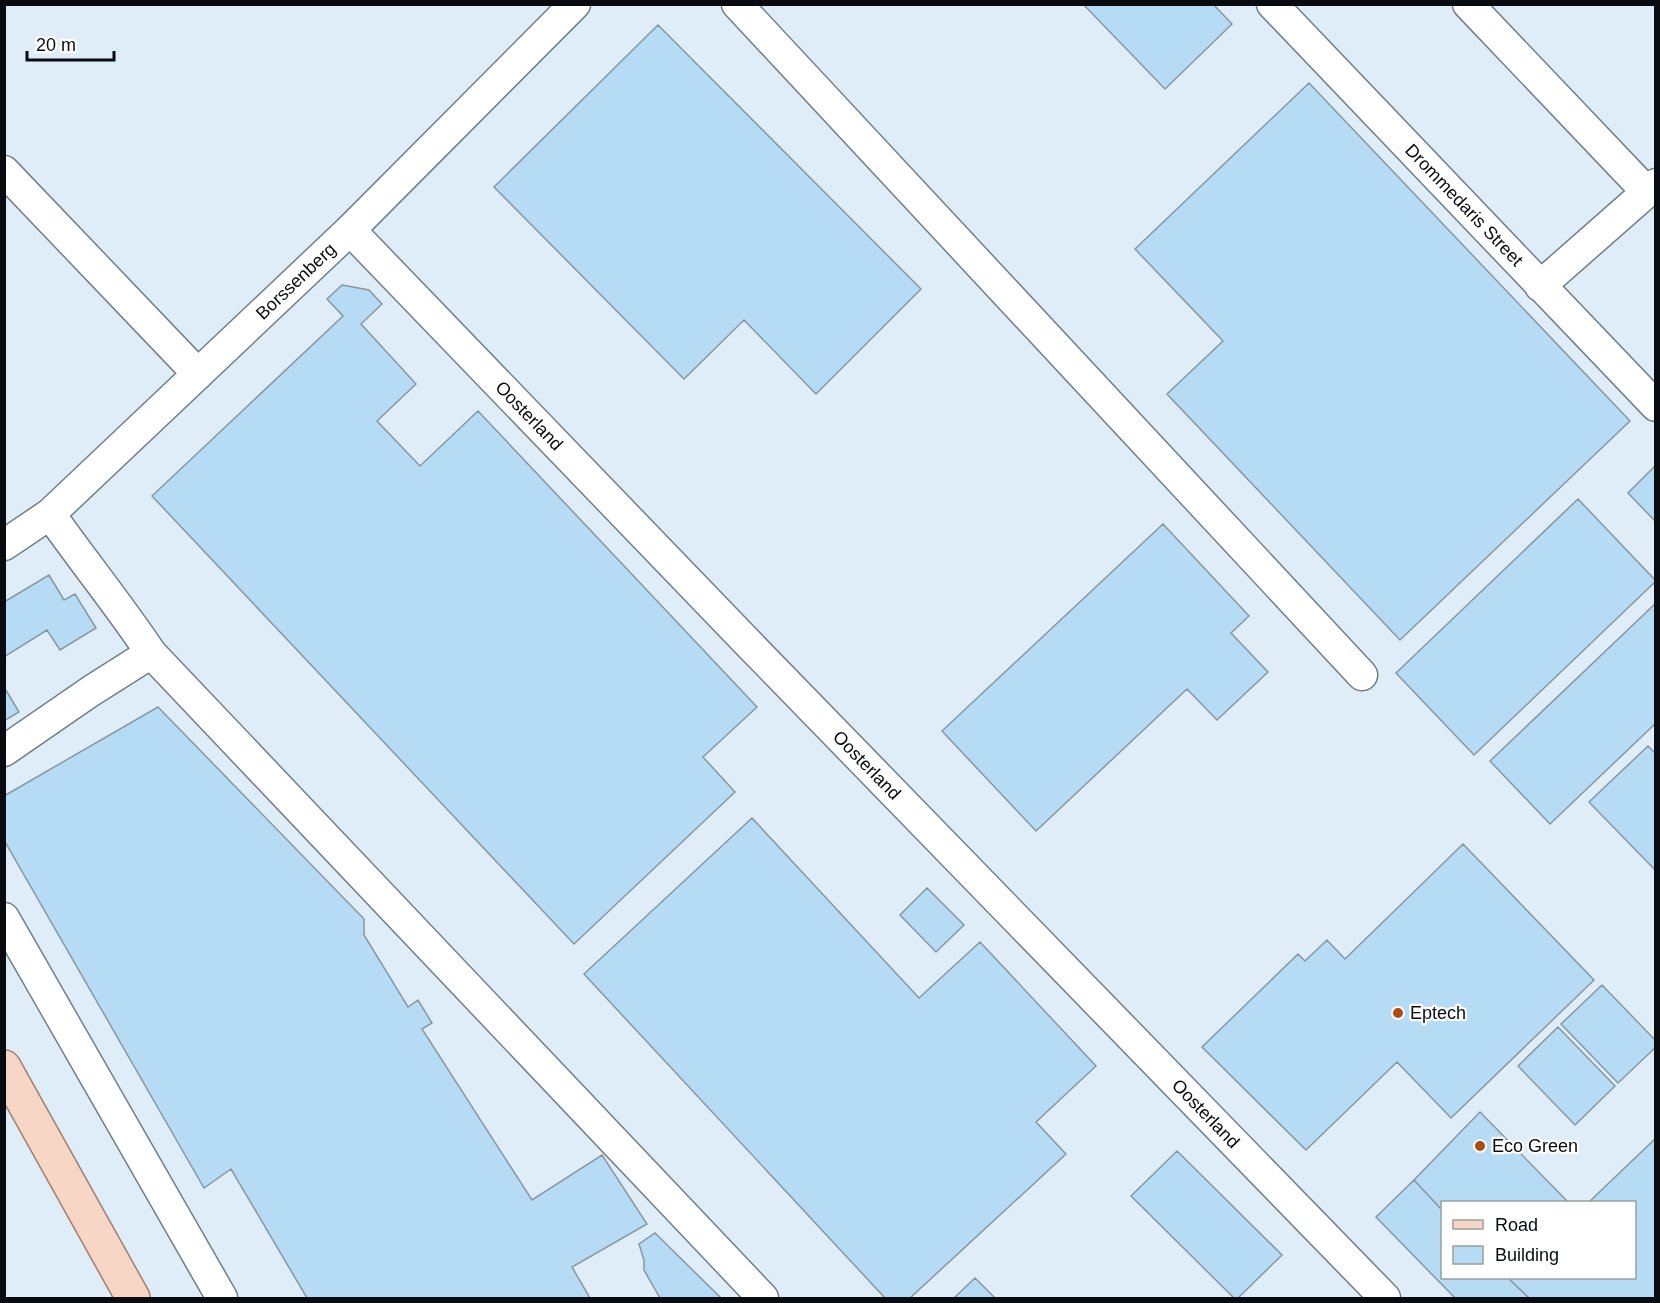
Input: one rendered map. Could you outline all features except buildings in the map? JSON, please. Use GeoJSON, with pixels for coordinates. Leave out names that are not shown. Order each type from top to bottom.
{"type":"FeatureCollection","features":[{"type":"Feature","properties":{"kind":"main road"},"geometry":{"type":"LineString","coordinates":[[4,1067],[133,1299]]}},
{"type":"Feature","properties":{"kind":"street","name":"Borssenberg"},"geometry":{"type":"LineString","coordinates":[[4,545],[50,514],[350,230],[575,4]]}},
{"type":"Feature","properties":{"kind":"street"},"geometry":{"type":"LineString","coordinates":[[737,4],[1362,675]]}},
{"type":"Feature","properties":{"kind":"street","name":"Drommedaris Street"},"geometry":{"type":"LineString","coordinates":[[1272,4],[1656,406]]}},
{"type":"Feature","properties":{"kind":"street"},"geometry":{"type":"LineString","coordinates":[[1468,4],[1651,188],[1540,286]]}},
{"type":"Feature","properties":{"kind":"street"},"geometry":{"type":"LineString","coordinates":[[4,171],[198,374]]}},
{"type":"Feature","properties":{"kind":"street","name":"Oosterland"},"geometry":{"type":"LineString","coordinates":[[350,230],[1385,1299]]}},
{"type":"Feature","properties":{"kind":"street"},"geometry":{"type":"LineString","coordinates":[[50,514],[151,652],[764,1299]]}},
{"type":"Feature","properties":{"kind":"street"},"geometry":{"type":"LineString","coordinates":[[4,751],[151,652]]}},
{"type":"Feature","properties":{"kind":"street"},"geometry":{"type":"LineString","coordinates":[[4,918],[222,1299]]}},
{"type":"Feature","properties":{"kind":"place","name":"Eptech"},"geometry":{"type":"Point","coordinates":[1398,1013]}},
{"type":"Feature","properties":{"kind":"place","name":"Eco Green"},"geometry":{"type":"Point","coordinates":[1480,1146]}}]}
